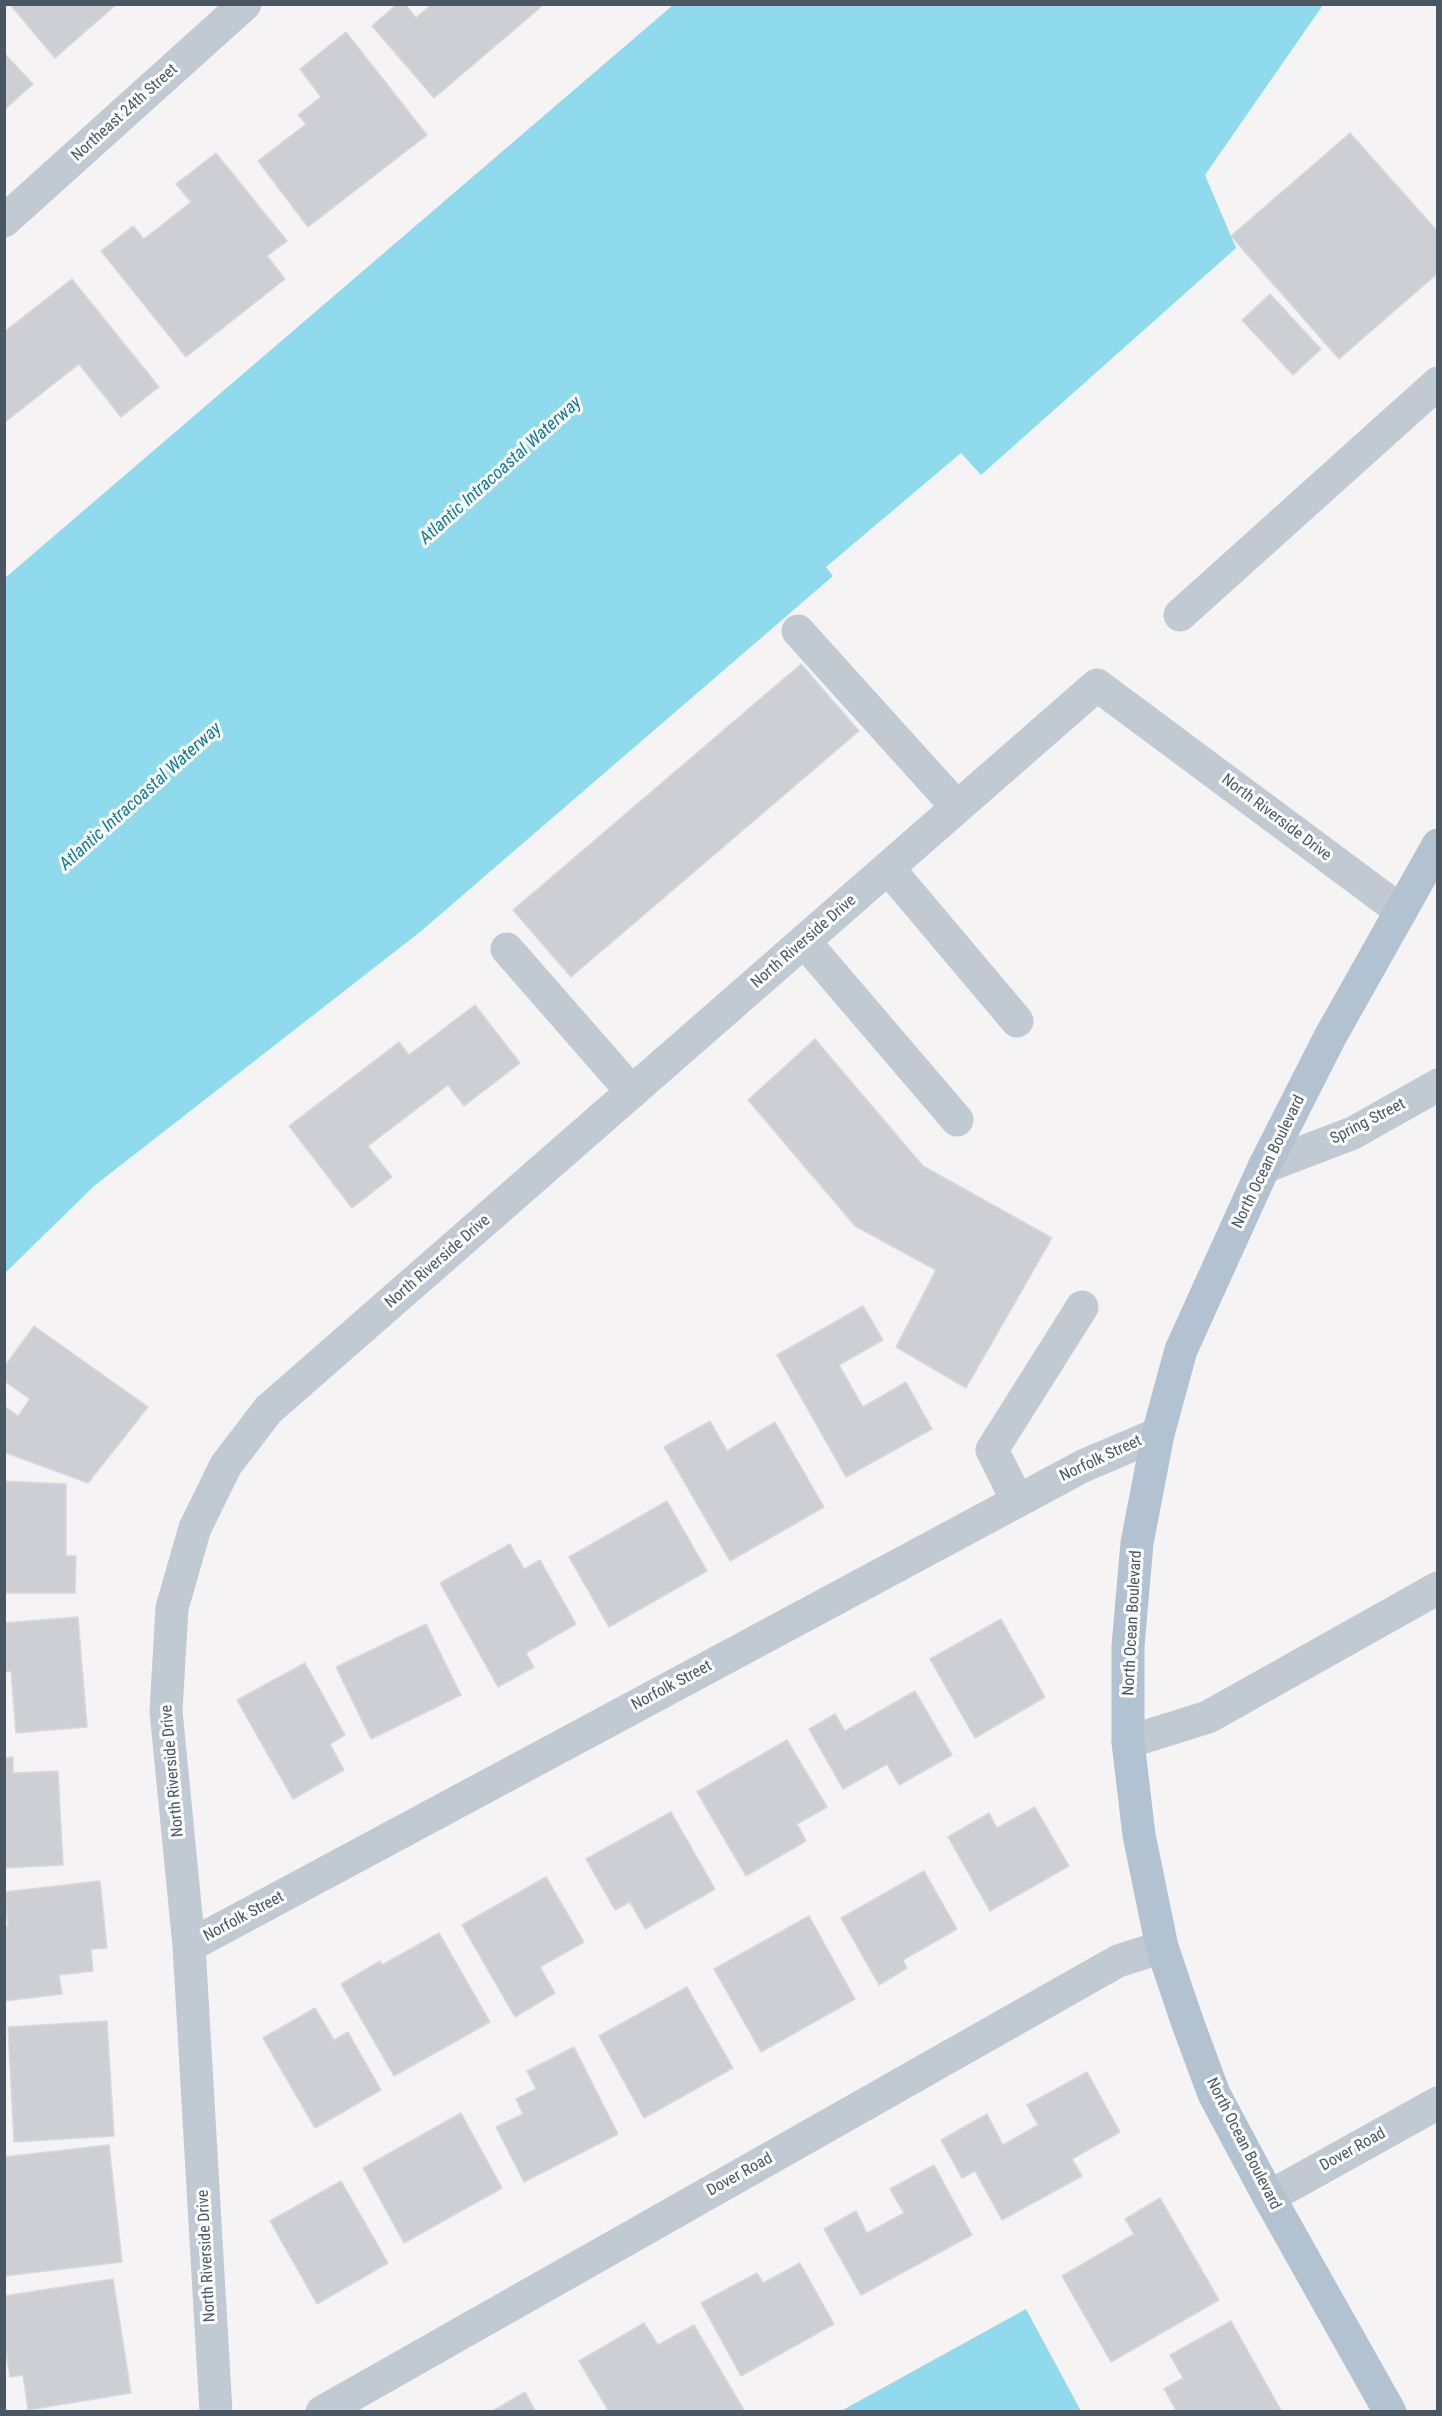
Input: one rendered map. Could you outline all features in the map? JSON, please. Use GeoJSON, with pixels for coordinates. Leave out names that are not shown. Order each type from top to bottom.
{"type":"FeatureCollection","features":[{"type":"Feature","properties":{"kind":"main road","name":"North Ocean Boulevard"},"geometry":{"type":"LineString","coordinates":[[1390,2412],[1214,2094],[1186,2021],[1162,1947],[1139,1835],[1128,1742],[1128,1647],[1137,1544],[1158,1434],[1181,1350],[1264,1167],[1330,1037],[1437,845]]}},
{"type":"Feature","properties":{"kind":"street","name":"Northeast 24th Street"},"geometry":{"type":"LineString","coordinates":[[4,221],[245,4]]}},
{"type":"Feature","properties":{"kind":"street"},"geometry":{"type":"LineString","coordinates":[[1180,615],[1437,382]]}},
{"type":"Feature","properties":{"kind":"street"},"geometry":{"type":"LineString","coordinates":[[798,630],[957,807]]}},
{"type":"Feature","properties":{"kind":"street","name":"North Riverside Drive"},"geometry":{"type":"LineString","coordinates":[[216,2412],[189,1946],[166,1711],[172,1608],[195,1528],[226,1465],[268,1410],[1097,685],[1401,911]]}},
{"type":"Feature","properties":{"kind":"street"},"geometry":{"type":"LineString","coordinates":[[888,868],[1017,1021]]}},
{"type":"Feature","properties":{"kind":"street"},"geometry":{"type":"LineString","coordinates":[[804,941],[957,1120]]}},
{"type":"Feature","properties":{"kind":"street"},"geometry":{"type":"LineString","coordinates":[[507,949],[632,1092]]}},
{"type":"Feature","properties":{"kind":"street","name":"Spring Street"},"geometry":{"type":"LineString","coordinates":[[1264,1167],[1353,1133],[1437,1085]]}},
{"type":"Feature","properties":{"kind":"street"},"geometry":{"type":"LineString","coordinates":[[1017,1500],[992,1450],[1082,1306]]}},
{"type":"Feature","properties":{"kind":"street","name":"Norfolk Street"},"geometry":{"type":"LineString","coordinates":[[189,1946],[1017,1500],[1083,1466],[1158,1434]]}},
{"type":"Feature","properties":{"kind":"street"},"geometry":{"type":"LineString","coordinates":[[1128,1742],[1208,1717],[1437,1588]]}},
{"type":"Feature","properties":{"kind":"street","name":"Dover Road"},"geometry":{"type":"LineString","coordinates":[[322,2412],[1119,1961],[1162,1947]]}},
{"type":"Feature","properties":{"kind":"street","name":"Dover Road"},"geometry":{"type":"LineString","coordinates":[[1269,2197],[1437,2103]]}},
{"type":"Feature","properties":{"kind":"water","name":"Atlantic Intracoastal Waterway"},"geometry":{"type":"Polygon","coordinates":[[[673,5],[1323,5],[1205,175],[1236,248],[981,475],[961,453],[826,567],[833,576],[420,932],[94,1186],[5,1273],[5,578],[673,5]]]}},
{"type":"Feature","properties":{"kind":"water"},"geometry":{"type":"Polygon","coordinates":[[[1026,2309],[1081,2411],[841,2411],[1026,2309]]]}},
{"type":"Feature","properties":{"kind":"building"},"geometry":{"type":"Polygon","coordinates":[[[15,4],[117,4],[55,58],[12,7],[15,4]]]}},
{"type":"Feature","properties":{"kind":"building"},"geometry":{"type":"Polygon","coordinates":[[[397,4],[405,4],[416,18],[432,4],[539,4],[541,7],[434,98],[372,26],[397,4]]]}},
{"type":"Feature","properties":{"kind":"building"},"geometry":{"type":"Polygon","coordinates":[[[346,32],[427,135],[308,227],[258,161],[306,124],[298,115],[321,97],[300,69],[346,32]]]}},
{"type":"Feature","properties":{"kind":"building"},"geometry":{"type":"Polygon","coordinates":[[[4,53],[33,84],[4,110],[4,53]]]}},
{"type":"Feature","properties":{"kind":"building"},"geometry":{"type":"Polygon","coordinates":[[[1350,133],[1438,232],[1438,273],[1339,359],[1231,236],[1350,133]]]}},
{"type":"Feature","properties":{"kind":"building"},"geometry":{"type":"Polygon","coordinates":[[[216,153],[287,241],[267,256],[285,279],[186,357],[101,251],[133,226],[144,239],[191,202],[176,184],[216,153]]]}},
{"type":"Feature","properties":{"kind":"building"},"geometry":{"type":"Polygon","coordinates":[[[72,279],[159,387],[121,417],[79,364],[4,423],[4,332],[72,279]]]}},
{"type":"Feature","properties":{"kind":"building"},"geometry":{"type":"Polygon","coordinates":[[[1270,294],[1321,349],[1293,375],[1242,320],[1270,294]]]}},
{"type":"Feature","properties":{"kind":"building"},"geometry":{"type":"Polygon","coordinates":[[[801,664],[859,731],[571,977],[513,910],[801,664]]]}},
{"type":"Feature","properties":{"kind":"building"},"geometry":{"type":"Polygon","coordinates":[[[475,1005],[520,1063],[464,1106],[448,1085],[368,1146],[392,1177],[352,1208],[289,1126],[399,1042],[409,1055],[475,1005]]]}},
{"type":"Feature","properties":{"kind":"building"},"geometry":{"type":"Polygon","coordinates":[[[815,1039],[923,1166],[1052,1238],[966,1388],[896,1347],[936,1270],[855,1226],[748,1100],[815,1039]]]}},
{"type":"Feature","properties":{"kind":"building"},"geometry":{"type":"Polygon","coordinates":[[[863,1306],[883,1340],[839,1365],[863,1407],[906,1382],[932,1429],[846,1477],[777,1355],[863,1306]]]}},
{"type":"Feature","properties":{"kind":"building"},"geometry":{"type":"Polygon","coordinates":[[[34,1326],[148,1407],[88,1483],[4,1452],[4,1406],[18,1416],[30,1399],[4,1381],[4,1367],[34,1326]]]}},
{"type":"Feature","properties":{"kind":"building"},"geometry":{"type":"Polygon","coordinates":[[[710,1421],[727,1451],[775,1422],[824,1507],[730,1561],[664,1447],[710,1421]]]}},
{"type":"Feature","properties":{"kind":"building"},"geometry":{"type":"Polygon","coordinates":[[[4,1481],[66,1484],[66,1556],[76,1556],[75,1593],[4,1593],[4,1481]]]}},
{"type":"Feature","properties":{"kind":"building"},"geometry":{"type":"Polygon","coordinates":[[[667,1501],[707,1571],[609,1627],[569,1557],[667,1501]]]}},
{"type":"Feature","properties":{"kind":"building"},"geometry":{"type":"Polygon","coordinates":[[[510,1544],[524,1569],[540,1560],[576,1624],[526,1653],[534,1667],[498,1687],[440,1583],[510,1544]]]}},
{"type":"Feature","properties":{"kind":"building"},"geometry":{"type":"Polygon","coordinates":[[[78,1617],[87,1727],[16,1733],[11,1671],[4,1672],[4,1623],[78,1617]]]}},
{"type":"Feature","properties":{"kind":"building"},"geometry":{"type":"Polygon","coordinates":[[[1001,1619],[1045,1697],[975,1738],[930,1659],[1001,1619]]]}},
{"type":"Feature","properties":{"kind":"building"},"geometry":{"type":"Polygon","coordinates":[[[426,1624],[461,1695],[371,1739],[336,1667],[426,1624]]]}},
{"type":"Feature","properties":{"kind":"building"},"geometry":{"type":"Polygon","coordinates":[[[305,1663],[345,1735],[330,1744],[344,1770],[293,1799],[237,1700],[305,1663]]]}},
{"type":"Feature","properties":{"kind":"building"},"geometry":{"type":"Polygon","coordinates":[[[915,1691],[952,1755],[899,1785],[887,1764],[843,1789],[809,1729],[835,1714],[845,1731],[915,1691]]]}},
{"type":"Feature","properties":{"kind":"building"},"geometry":{"type":"Polygon","coordinates":[[[787,1740],[827,1807],[797,1824],[806,1841],[746,1876],[697,1792],[787,1740]]]}},
{"type":"Feature","properties":{"kind":"building"},"geometry":{"type":"Polygon","coordinates":[[[13,1757],[13,1773],[58,1771],[63,1865],[4,1868],[4,1758],[13,1757]]]}},
{"type":"Feature","properties":{"kind":"building"},"geometry":{"type":"Polygon","coordinates":[[[1035,1807],[1069,1866],[990,1911],[948,1837],[989,1813],[997,1828],[1035,1807]]]}},
{"type":"Feature","properties":{"kind":"building"},"geometry":{"type":"Polygon","coordinates":[[[671,1812],[715,1889],[645,1929],[630,1902],[615,1910],[586,1859],[671,1812]]]}},
{"type":"Feature","properties":{"kind":"building"},"geometry":{"type":"Polygon","coordinates":[[[924,1871],[957,1929],[903,1960],[907,1968],[879,1985],[841,1918],[924,1871]]]}},
{"type":"Feature","properties":{"kind":"building"},"geometry":{"type":"Polygon","coordinates":[[[546,1877],[584,1942],[540,1967],[555,1993],[515,2017],[462,1925],[546,1877]]]}},
{"type":"Feature","properties":{"kind":"building"},"geometry":{"type":"Polygon","coordinates":[[[100,1881],[107,1948],[91,1949],[93,1971],[59,1975],[62,1994],[4,2001],[4,1926],[8,1926],[4,1892],[100,1881]]]}},
{"type":"Feature","properties":{"kind":"building"},"geometry":{"type":"Polygon","coordinates":[[[809,1916],[855,1999],[761,2052],[714,1969],[809,1916]]]}},
{"type":"Feature","properties":{"kind":"building"},"geometry":{"type":"Polygon","coordinates":[[[439,1933],[490,2022],[394,2076],[341,1984],[380,1961],[382,1965],[439,1933]]]}},
{"type":"Feature","properties":{"kind":"building"},"geometry":{"type":"Polygon","coordinates":[[[687,1987],[733,2068],[644,2118],[599,2036],[687,1987]]]}},
{"type":"Feature","properties":{"kind":"building"},"geometry":{"type":"Polygon","coordinates":[[[315,2008],[334,2040],[348,2032],[381,2090],[315,2128],[263,2038],[315,2008]]]}},
{"type":"Feature","properties":{"kind":"building"},"geometry":{"type":"Polygon","coordinates":[[[107,2021],[114,2136],[14,2142],[8,2027],[107,2021]]]}},
{"type":"Feature","properties":{"kind":"building"},"geometry":{"type":"Polygon","coordinates":[[[574,2047],[618,2134],[524,2182],[496,2127],[523,2114],[516,2099],[536,2089],[527,2071],[574,2047]]]}},
{"type":"Feature","properties":{"kind":"building"},"geometry":{"type":"Polygon","coordinates":[[[1087,2072],[1120,2132],[1072,2159],[1082,2176],[1002,2220],[975,2171],[962,2178],[941,2140],[987,2114],[1003,2145],[1038,2125],[1027,2105],[1087,2072]]]}},
{"type":"Feature","properties":{"kind":"building"},"geometry":{"type":"Polygon","coordinates":[[[461,2113],[502,2188],[404,2243],[363,2168],[461,2113]]]}},
{"type":"Feature","properties":{"kind":"building"},"geometry":{"type":"Polygon","coordinates":[[[109,2145],[122,2262],[4,2276],[4,2157],[109,2145]]]}},
{"type":"Feature","properties":{"kind":"building"},"geometry":{"type":"Polygon","coordinates":[[[934,2165],[972,2235],[861,2295],[824,2229],[856,2211],[867,2233],[904,2213],[890,2189],[934,2165]]]}},
{"type":"Feature","properties":{"kind":"building"},"geometry":{"type":"Polygon","coordinates":[[[341,2181],[388,2263],[317,2304],[270,2221],[341,2181]]]}},
{"type":"Feature","properties":{"kind":"building"},"geometry":{"type":"Polygon","coordinates":[[[1160,2198],[1219,2300],[1111,2362],[1062,2276],[1134,2234],[1125,2219],[1160,2198]]]}},
{"type":"Feature","properties":{"kind":"building"},"geometry":{"type":"Polygon","coordinates":[[[800,2263],[834,2324],[741,2376],[701,2303],[757,2273],[763,2283],[800,2263]]]}},
{"type":"Feature","properties":{"kind":"building"},"geometry":{"type":"Polygon","coordinates":[[[113,2279],[131,2393],[28,2410],[23,2375],[10,2377],[4,2340],[4,2296],[113,2279]]]}},
{"type":"Feature","properties":{"kind":"building"},"geometry":{"type":"Polygon","coordinates":[[[1231,2321],[1282,2412],[1177,2412],[1164,2389],[1183,2378],[1170,2355],[1231,2321]]]}},
{"type":"Feature","properties":{"kind":"building"},"geometry":{"type":"Polygon","coordinates":[[[644,2323],[658,2345],[694,2325],[745,2412],[609,2412],[579,2361],[644,2323]]]}},
{"type":"Feature","properties":{"kind":"building"},"geometry":{"type":"Polygon","coordinates":[[[525,2392],[536,2412],[491,2412],[525,2392]]]}}]}
